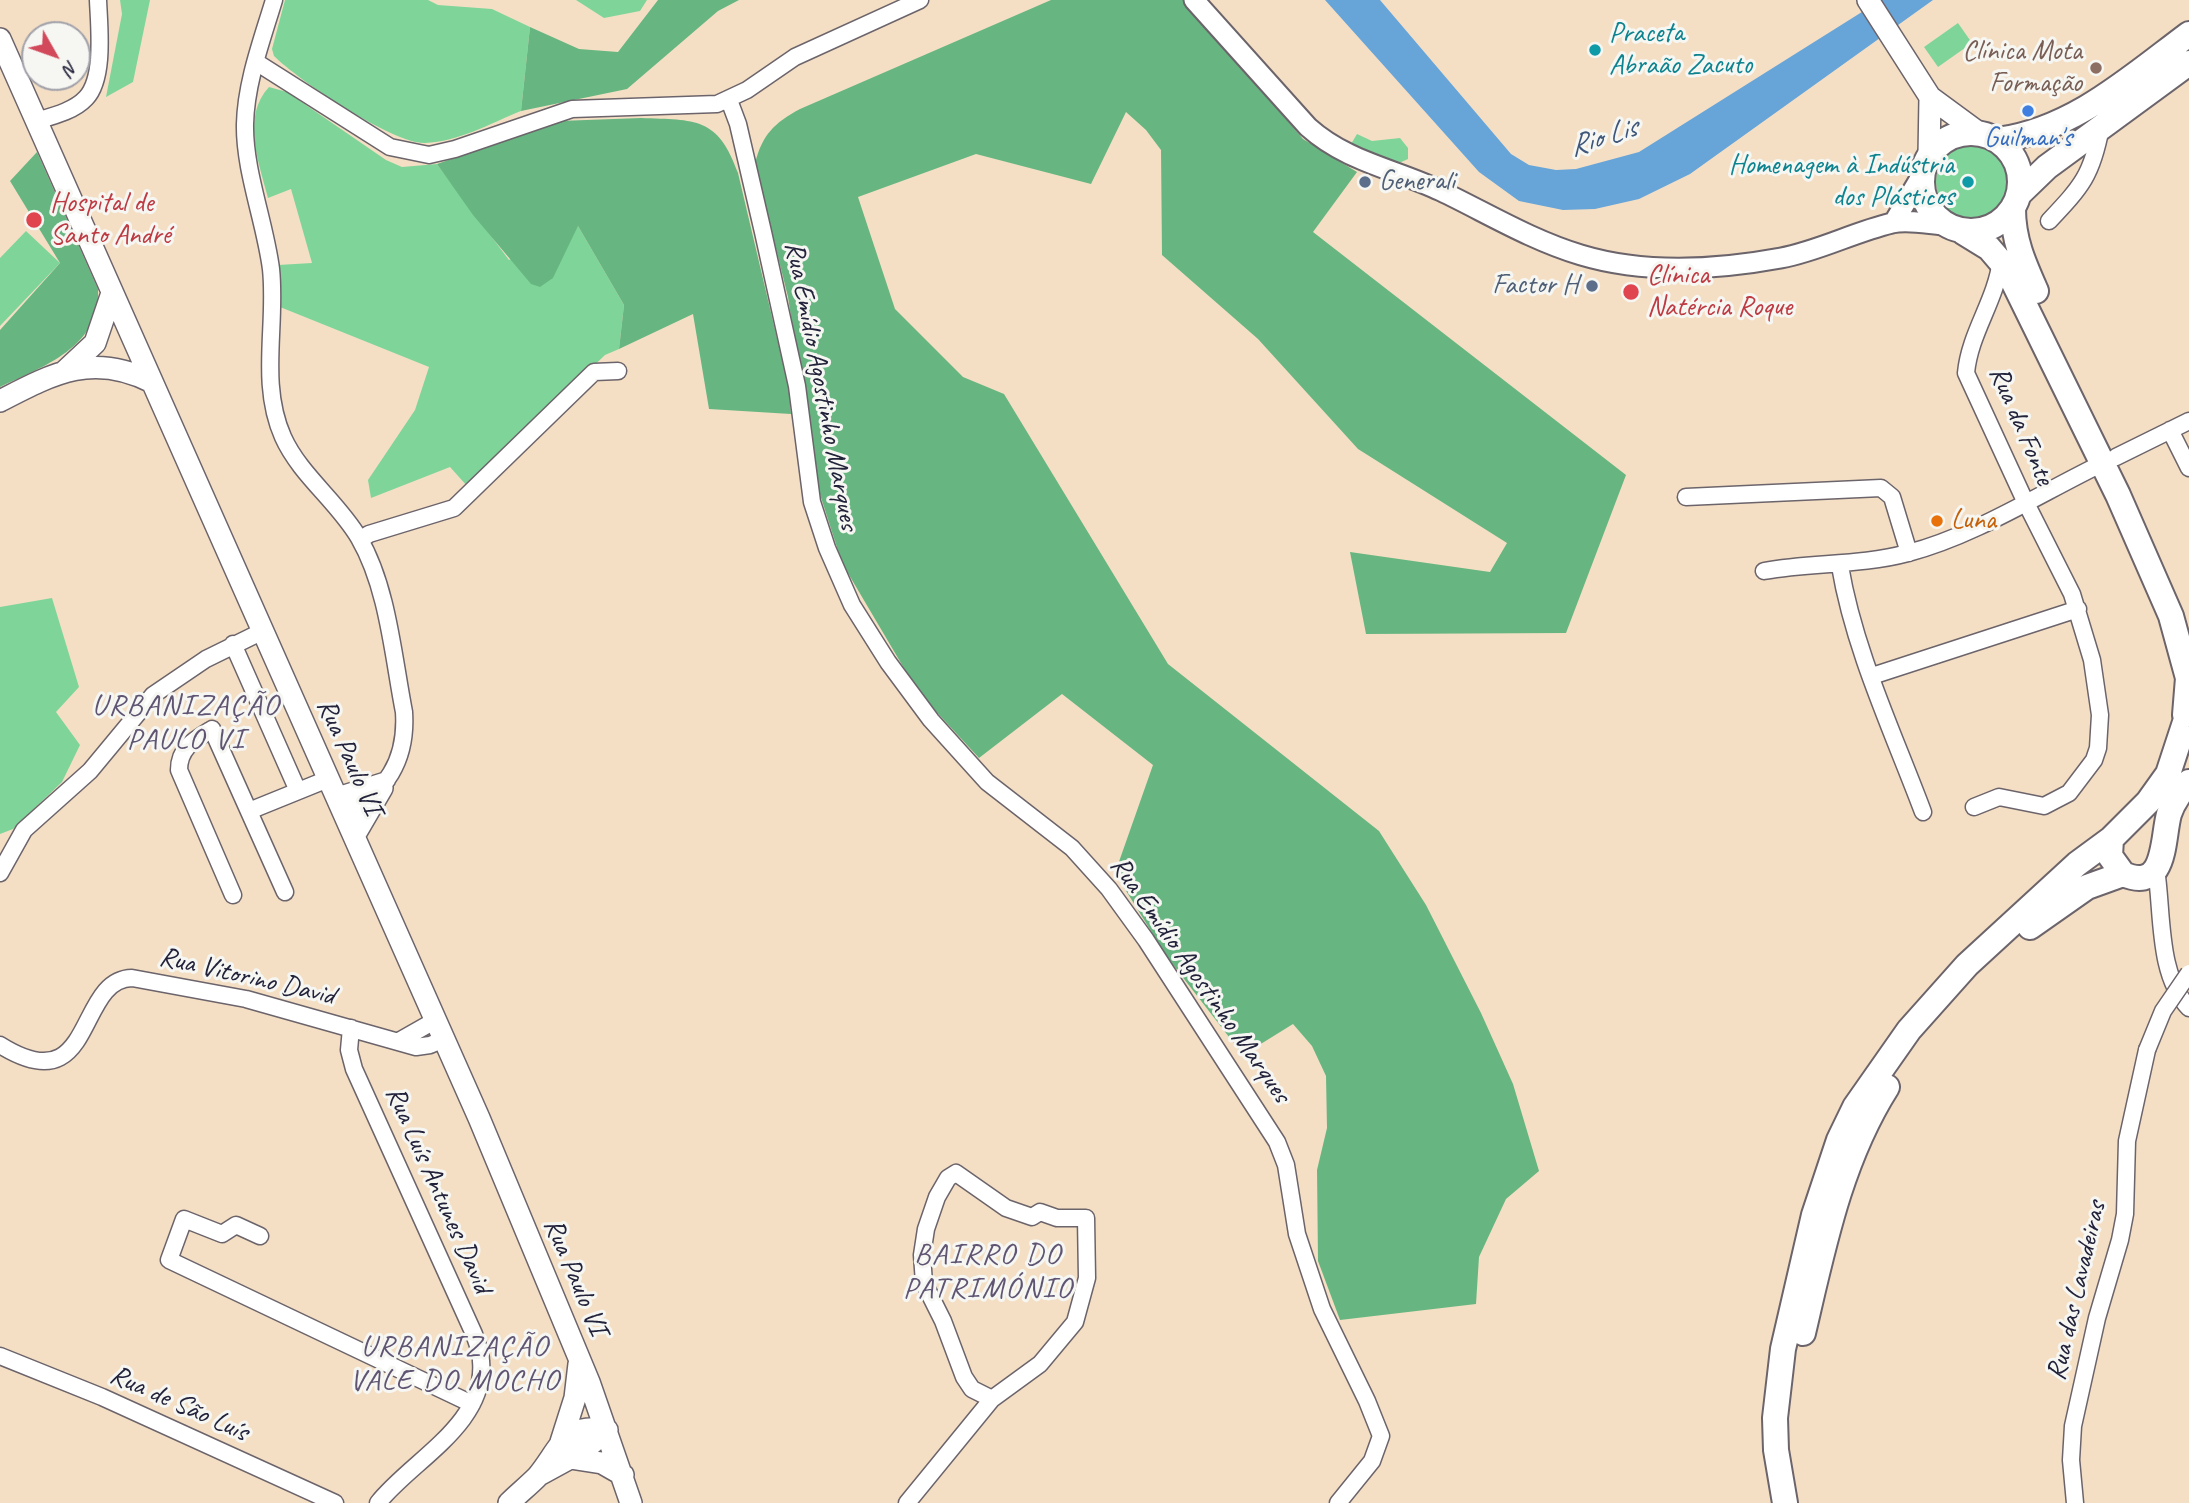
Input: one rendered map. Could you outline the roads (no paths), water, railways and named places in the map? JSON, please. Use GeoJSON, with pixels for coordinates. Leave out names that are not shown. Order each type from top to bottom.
{"type":"FeatureCollection","features":[{"type":"Feature","properties":{"kind":"main road"},"geometry":{"type":"LineString","coordinates":[[1785,1503],[1776,1450],[1775,1418],[1783,1349],[1814,1215],[1839,1140],[1855,1107],[1909,1030],[1959,973],[2077,864],[2111,839],[2148,802],[2168,774],[2187,713],[2188,678],[2171,616],[2109,460],[2022,260],[2013,229],[2020,176],[2017,162],[1988,137],[1930,97],[1868,0]]}},
{"type":"Feature","properties":{"kind":"main road"},"geometry":{"type":"LineString","coordinates":[[1926,165],[1951,137],[2039,132],[2076,115],[2189,34]]}},
{"type":"Feature","properties":{"kind":"main road","name":"Rua Paulo VI"},"geometry":{"type":"LineString","coordinates":[[0,39],[440,1030],[579,1358],[631,1503]]}},
{"type":"Feature","properties":{"kind":"main road"},"geometry":{"type":"LineString","coordinates":[[1954,228],[1992,228],[2047,167],[2189,63]]}},
{"type":"Feature","properties":{"kind":"main road"},"geometry":{"type":"LineString","coordinates":[[1930,97],[1926,203],[1954,228],[2001,260],[2109,460],[2189,622]]}},
{"type":"Feature","properties":{"kind":"main road"},"geometry":{"type":"LineString","coordinates":[[64,372],[95,343],[112,293]]}},
{"type":"Feature","properties":{"kind":"main road"},"geometry":{"type":"LineString","coordinates":[[95,343],[132,338]]}},
{"type":"Feature","properties":{"kind":"main road"},"geometry":{"type":"LineString","coordinates":[[102,365],[132,338]]}},
{"type":"Feature","properties":{"kind":"main road"},"geometry":{"type":"LineString","coordinates":[[0,401],[64,372],[102,365],[126,370],[152,382]]}},
{"type":"Feature","properties":{"kind":"main road"},"geometry":{"type":"LineString","coordinates":[[1799,1503],[1790,1450],[1791,1413],[1801,1343],[1836,1200],[1873,1110],[1928,1032],[1987,964],[2065,901],[2087,887],[2156,869],[2164,852],[2169,813],[2189,782]]}},
{"type":"Feature","properties":{"kind":"main road"},"geometry":{"type":"LineString","coordinates":[[354,836],[384,784]]}},
{"type":"Feature","properties":{"kind":"main road"},"geometry":{"type":"LineString","coordinates":[[2111,839],[2110,856],[2128,876]]}},
{"type":"Feature","properties":{"kind":"main road"},"geometry":{"type":"LineString","coordinates":[[566,1450],[579,1358]]}},
{"type":"Feature","properties":{"kind":"main road"},"geometry":{"type":"LineString","coordinates":[[509,1503],[566,1450],[584,1428],[607,1430]]}},
{"type":"Feature","properties":{"kind":"main road"},"geometry":{"type":"LineString","coordinates":[[566,1450],[602,1463],[623,1475]]}},
{"type":"Feature","properties":{"kind":"street"},"geometry":{"type":"LineString","coordinates":[[36,121],[79,104],[92,89],[99,51],[98,0]]}},
{"type":"Feature","properties":{"kind":"street"},"geometry":{"type":"LineString","coordinates":[[249,811],[298,791],[335,795],[363,802],[384,784],[403,741],[404,712],[380,594],[360,540],[333,501],[301,466],[284,439],[274,410],[269,351],[271,274],[245,124],[256,62],[274,0]]}},
{"type":"Feature","properties":{"kind":"street"},"geometry":{"type":"LineString","coordinates":[[256,62],[374,138],[390,147],[415,155],[455,149],[572,110],[693,107],[729,100],[795,57],[920,0]]}},
{"type":"Feature","properties":{"kind":"street"},"geometry":{"type":"LineString","coordinates":[[1194,0],[1308,127],[1340,151],[1441,191],[1516,229],[1582,255],[1652,267],[1724,266],[1805,252],[1894,222],[1954,228]]}},
{"type":"Feature","properties":{"kind":"street"},"geometry":{"type":"LineString","coordinates":[[1209,0],[1272,85]]}},
{"type":"Feature","properties":{"kind":"street","name":"Rua Emídio Agostinho Marques"},"geometry":{"type":"LineString","coordinates":[[729,100],[738,124],[764,232],[797,386],[813,502],[827,548],[852,605],[888,662],[932,720],[987,782],[1072,848],[1109,889],[1146,940],[1277,1142],[1286,1165],[1297,1234],[1322,1309],[1381,1436],[1372,1461],[1338,1503]]}},
{"type":"Feature","properties":{"kind":"street"},"geometry":{"type":"LineString","coordinates":[[2049,221],[2086,180],[2096,154],[2101,127]]}},
{"type":"Feature","properties":{"kind":"street"},"geometry":{"type":"LineString","coordinates":[[1894,222],[1926,165]]}},
{"type":"Feature","properties":{"kind":"street","name":"Rua da Fonte"},"geometry":{"type":"LineString","coordinates":[[1975,807],[1999,797],[2035,806],[2052,803],[2077,786],[2094,760],[2100,733],[2099,701],[2092,660],[2078,609],[1966,373],[1969,348],[1987,312],[2001,260]]}},
{"type":"Feature","properties":{"kind":"street"},"geometry":{"type":"LineString","coordinates":[[360,540],[369,534],[454,508],[594,372],[618,371]]}},
{"type":"Feature","properties":{"kind":"street"},"geometry":{"type":"LineString","coordinates":[[1764,571],[1793,566],[1840,566],[1909,553],[1957,535],[2189,421]]}},
{"type":"Feature","properties":{"kind":"street"},"geometry":{"type":"LineString","coordinates":[[2170,430],[2189,467]]}},
{"type":"Feature","properties":{"kind":"street"},"geometry":{"type":"LineString","coordinates":[[1686,497],[1881,488],[1892,498],[1909,553]]}},
{"type":"Feature","properties":{"kind":"street"},"geometry":{"type":"LineString","coordinates":[[1840,566],[1844,592],[1872,676],[1923,812]]}},
{"type":"Feature","properties":{"kind":"street"},"geometry":{"type":"LineString","coordinates":[[1872,676],[2078,609]]}},
{"type":"Feature","properties":{"kind":"street"},"geometry":{"type":"LineString","coordinates":[[0,873],[7,856],[32,822],[90,771],[153,695],[233,644],[262,631]]}},
{"type":"Feature","properties":{"kind":"street"},"geometry":{"type":"LineString","coordinates":[[233,644],[298,791]]}},
{"type":"Feature","properties":{"kind":"street"},"geometry":{"type":"LineString","coordinates":[[233,895],[179,771],[179,759],[184,749],[212,729],[285,892]]}},
{"type":"Feature","properties":{"kind":"street"},"geometry":{"type":"LineString","coordinates":[[2156,869],[2169,969],[2174,988],[2189,1008]]}},
{"type":"Feature","properties":{"kind":"street"},"geometry":{"type":"LineString","coordinates":[[2128,876],[2160,899]]}},
{"type":"Feature","properties":{"kind":"street","name":"Rua das Lavadeiras"},"geometry":{"type":"LineString","coordinates":[[2076,1503],[2071,1460],[2073,1426],[2097,1318],[2125,1214],[2127,1141],[2147,1050],[2163,1010],[2189,973]]}},
{"type":"Feature","properties":{"kind":"street","name":"Rua Vitorino David"},"geometry":{"type":"LineString","coordinates":[[0,1045],[30,1060],[52,1060],[70,1049],[108,988],[124,978],[246,999],[399,1041],[440,1030]]}},
{"type":"Feature","properties":{"kind":"street","name":"Rua Luís Antunes David"},"geometry":{"type":"LineString","coordinates":[[351,1028],[349,1050],[354,1069],[474,1334],[481,1362],[479,1385],[472,1404],[454,1428],[378,1503]]}},
{"type":"Feature","properties":{"kind":"street"},"geometry":{"type":"LineString","coordinates":[[907,1503],[992,1399],[1050,1355],[1075,1322],[1087,1278],[1086,1218],[1057,1218],[1041,1212],[1032,1217],[1017,1213],[956,1173],[948,1178],[937,1197],[926,1228],[922,1255],[924,1283],[943,1321],[964,1377],[972,1389],[992,1399]]}},
{"type":"Feature","properties":{"kind":"street"},"geometry":{"type":"LineString","coordinates":[[260,1236],[236,1225],[222,1234],[184,1219],[169,1260],[472,1404]]}},
{"type":"Feature","properties":{"kind":"street","name":"Rua de São Luís"},"geometry":{"type":"LineString","coordinates":[[0,1356],[102,1397],[335,1503]]}},
{"type":"Feature","properties":{"kind":"water","name":"Rio Lis"},"geometry":{"type":"Polygon","coordinates":[[[1325,0],[1380,0],[1511,154],[1529,165],[1556,170],[1576,169],[1639,152],[1881,0],[1933,0],[1690,174],[1639,199],[1595,209],[1563,210],[1519,201],[1479,172],[1325,0]]]}},
{"type":"Feature","properties":{"kind":"place","name":"Praceta Abraão Zacuto"},"geometry":{"type":"Point","coordinates":[1595,50]}},
{"type":"Feature","properties":{"kind":"place","name":"Clínica Mota Formação"},"geometry":{"type":"Point","coordinates":[2096,68]}},
{"type":"Feature","properties":{"kind":"place","name":"Guilman's"},"geometry":{"type":"Point","coordinates":[2028,111]}},
{"type":"Feature","properties":{"kind":"place","name":"Generali"},"geometry":{"type":"Point","coordinates":[1365,182]}},
{"type":"Feature","properties":{"kind":"place","name":"Homenagem à Indústria dos Plásticos"},"geometry":{"type":"Point","coordinates":[1968,182]}},
{"type":"Feature","properties":{"kind":"place","name":"Hospital de Santo André"},"geometry":{"type":"Point","coordinates":[34,220]}},
{"type":"Feature","properties":{"kind":"place","name":"Factor H"},"geometry":{"type":"Point","coordinates":[1592,286]}},
{"type":"Feature","properties":{"kind":"place","name":"Clínica Natércia Roque"},"geometry":{"type":"Point","coordinates":[1631,292]}},
{"type":"Feature","properties":{"kind":"place","name":"Luna"},"geometry":{"type":"Point","coordinates":[1937,521]}},
{"type":"Feature","properties":{"kind":"district","name":"URBANIZAÇÃO PAULO VI"},"geometry":{"type":"Point","coordinates":[186,723]}},
{"type":"Feature","properties":{"kind":"district","name":"BAIRRO DO PATRIMÓNIO"},"geometry":{"type":"Point","coordinates":[988,1272]}},
{"type":"Feature","properties":{"kind":"district","name":"URBANIZAÇÃO VALE DO MOCHO"},"geometry":{"type":"Point","coordinates":[455,1364]}}]}
